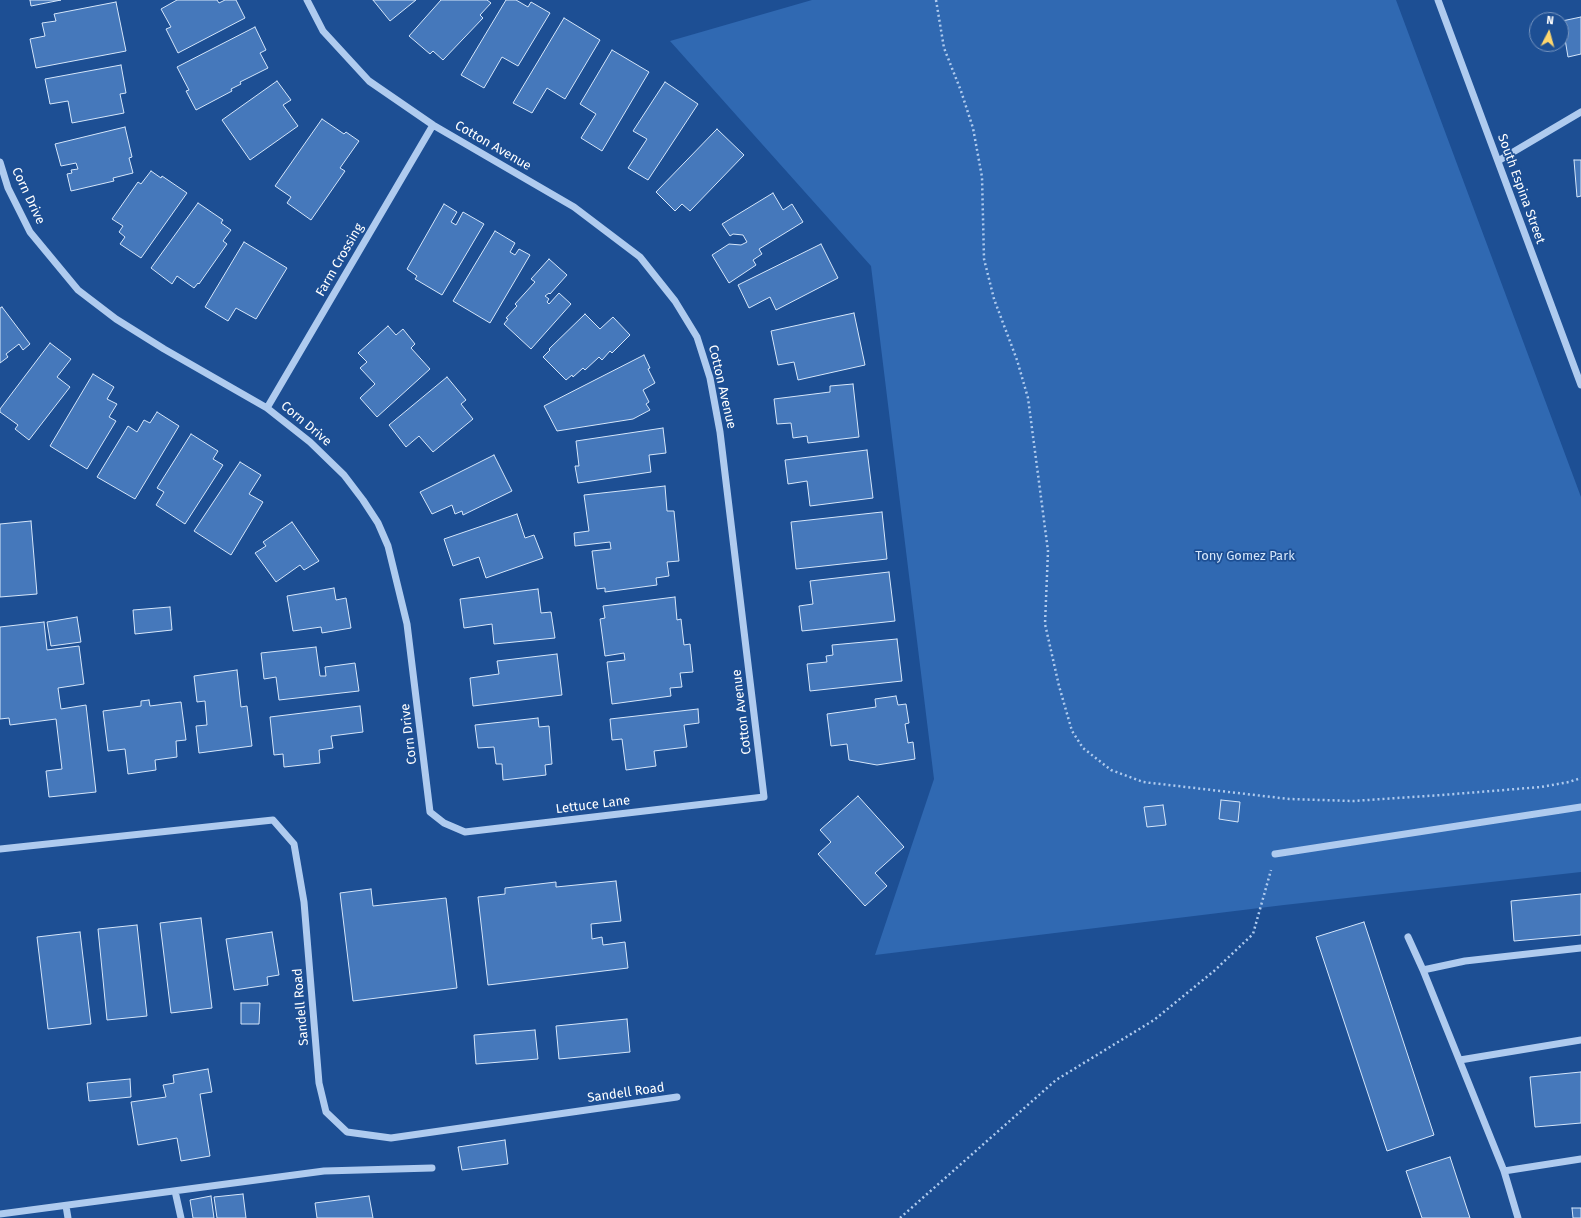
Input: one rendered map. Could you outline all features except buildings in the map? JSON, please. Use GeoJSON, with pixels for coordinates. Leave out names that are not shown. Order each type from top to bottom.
{"type":"FeatureCollection","features":[{"type":"Feature","properties":{"kind":"street","name":"Cotton Avenue"},"geometry":{"type":"LineString","coordinates":[[307,0],[324,32],[369,81],[433,125],[574,207],[640,257],[675,301],[697,337],[710,378],[720,432],[764,797]]}},
{"type":"Feature","properties":{"kind":"street","name":"South Espina Street"},"geometry":{"type":"LineString","coordinates":[[1438,0],[1581,385]]}},
{"type":"Feature","properties":{"kind":"street"},"geometry":{"type":"LineString","coordinates":[[1498,161],[1581,112]]}},
{"type":"Feature","properties":{"kind":"street","name":"Farm Crossing"},"geometry":{"type":"LineString","coordinates":[[267,408],[433,125]]}},
{"type":"Feature","properties":{"kind":"street","name":"Corn Drive"},"geometry":{"type":"LineString","coordinates":[[0,162],[8,188],[30,232],[78,290],[116,319],[164,349],[267,408],[310,442],[344,475],[378,523],[388,546],[407,624],[430,812]]}},
{"type":"Feature","properties":{"kind":"street","name":"Lettuce Lane"},"geometry":{"type":"LineString","coordinates":[[430,812],[444,823],[465,832],[764,797]]}},
{"type":"Feature","properties":{"kind":"street"},"geometry":{"type":"LineString","coordinates":[[1275,854],[1581,807]]}},
{"type":"Feature","properties":{"kind":"street","name":"Sandell Road"},"geometry":{"type":"LineString","coordinates":[[0,849],[273,820],[294,844],[304,902],[319,1083],[326,1112],[347,1132],[391,1138],[677,1097]]}},
{"type":"Feature","properties":{"kind":"street"},"geometry":{"type":"LineString","coordinates":[[1408,938],[1423,970],[1504,1171],[1518,1218]]}},
{"type":"Feature","properties":{"kind":"street"},"geometry":{"type":"LineString","coordinates":[[1423,970],[1465,961],[1581,948]]}},
{"type":"Feature","properties":{"kind":"street"},"geometry":{"type":"LineString","coordinates":[[1460,1060],[1581,1040]]}},
{"type":"Feature","properties":{"kind":"street"},"geometry":{"type":"LineString","coordinates":[[1504,1171],[1581,1160]]}},
{"type":"Feature","properties":{"kind":"street"},"geometry":{"type":"LineString","coordinates":[[0,1214],[324,1171],[432,1168]]}},
{"type":"Feature","properties":{"kind":"street"},"geometry":{"type":"LineString","coordinates":[[175,1191],[181,1218]]}},
{"type":"Feature","properties":{"kind":"street"},"geometry":{"type":"LineString","coordinates":[[66,1206],[68,1218]]}},
{"type":"Feature","properties":{"kind":"path"},"geometry":{"type":"LineString","coordinates":[[936,0],[944,48],[961,91],[973,128],[982,177],[984,259],[994,299],[1017,360],[1028,398],[1048,551],[1045,624],[1059,686],[1072,731],[1083,748],[1111,770],[1143,782],[1289,799],[1353,801],[1541,788],[1581,778]]}},
{"type":"Feature","properties":{"kind":"path"},"geometry":{"type":"LineString","coordinates":[[900,1218],[1056,1080],[1154,1020],[1214,971],[1253,934],[1275,854]]}},
{"type":"Feature","properties":{"kind":"green space","name":"Tony Gomez Park"},"geometry":{"type":"Polygon","coordinates":[[[812,0],[1396,0],[1581,497],[1581,872],[1284,905],[875,955],[934,779],[871,266],[670,41],[812,0]]]}}]}
